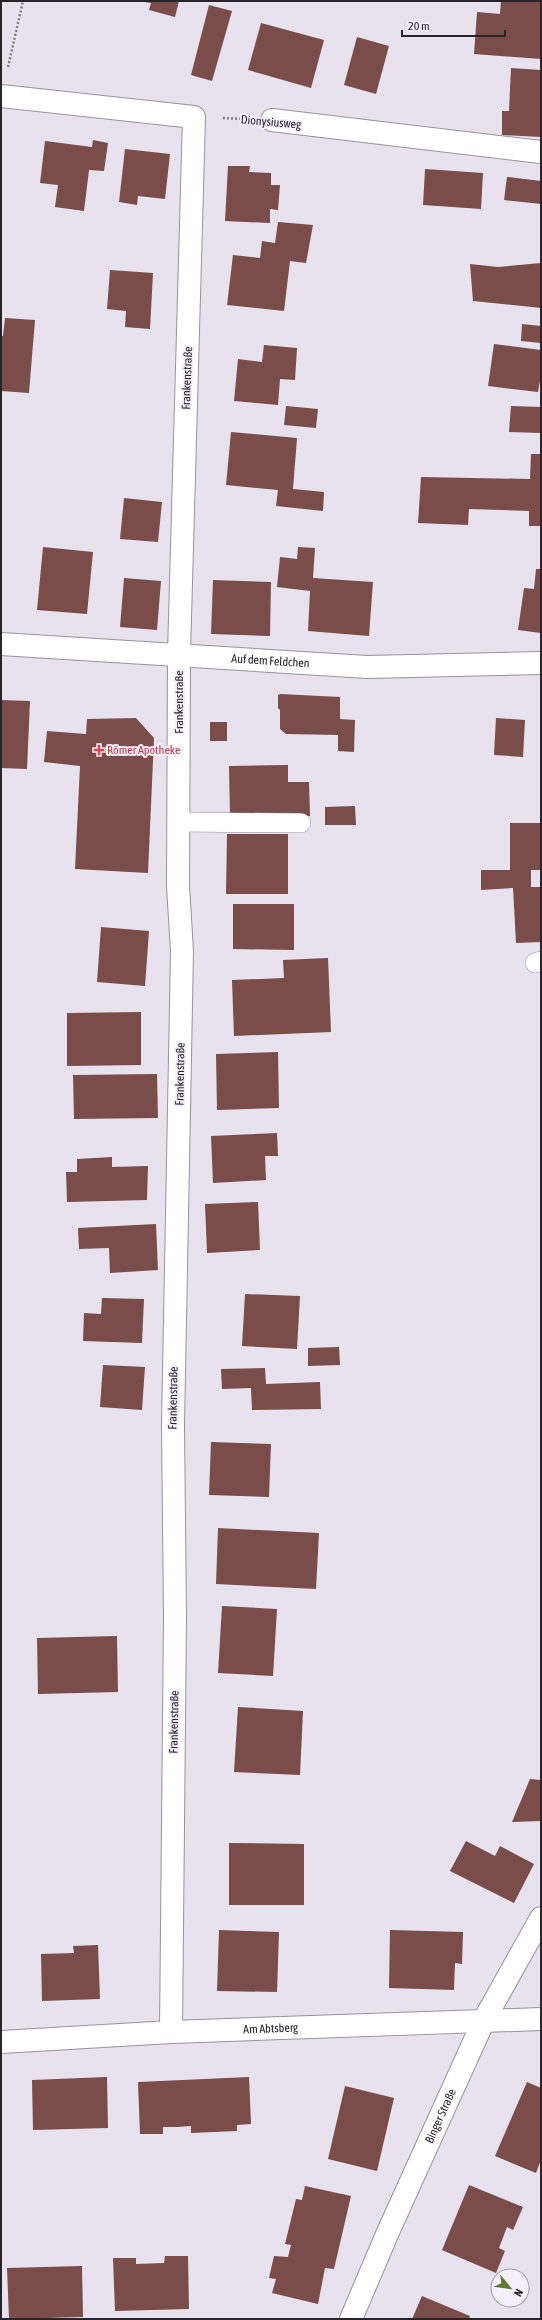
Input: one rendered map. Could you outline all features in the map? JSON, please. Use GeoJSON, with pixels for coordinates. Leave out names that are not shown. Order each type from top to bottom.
{"type":"FeatureCollection","features":[{"type":"Feature","properties":{"kind":"street"},"geometry":{"type":"LineString","coordinates":[[1,96],[194,117]]}},
{"type":"Feature","properties":{"kind":"street","name":"Frankenstraße"},"geometry":{"type":"LineString","coordinates":[[171,2032],[175,1617],[173,1425],[182,951],[178,886],[179,654],[194,117]]}},
{"type":"Feature","properties":{"kind":"street","name":"Dionysiusweg"},"geometry":{"type":"LineString","coordinates":[[272,120],[541,152]]}},
{"type":"Feature","properties":{"kind":"street","name":"Auf dem Feldchen"},"geometry":{"type":"LineString","coordinates":[[1,644],[367,667],[541,663]]}},
{"type":"Feature","properties":{"kind":"street","name":"Binger Straße"},"geometry":{"type":"LineString","coordinates":[[351,2319],[388,2232],[484,2020],[541,1918]]}},
{"type":"Feature","properties":{"kind":"street","name":"Am Abtsberg"},"geometry":{"type":"LineString","coordinates":[[1,2042],[171,2032],[541,2019]]}},
{"type":"Feature","properties":{"kind":"lane"},"geometry":{"type":"LineString","coordinates":[[178,822],[301,823]]}},
{"type":"Feature","properties":{"kind":"path"},"geometry":{"type":"LineString","coordinates":[[6,73],[23,1]]}},
{"type":"Feature","properties":{"kind":"path","name":"Dionysiusweg"},"geometry":{"type":"LineString","coordinates":[[194,117],[272,120]]}},
{"type":"Feature","properties":{"kind":"building"},"geometry":{"type":"Polygon","coordinates":[[[179,1],[175,17],[149,10],[151,3],[144,2],[179,1]]]}},
{"type":"Feature","properties":{"kind":"building"},"geometry":{"type":"Polygon","coordinates":[[[501,1],[541,1],[541,59],[474,54],[477,12],[500,14],[501,1]]]}},
{"type":"Feature","properties":{"kind":"building"},"geometry":{"type":"Polygon","coordinates":[[[209,5],[232,11],[212,81],[191,75],[209,5]]]}},
{"type":"Feature","properties":{"kind":"building"},"geometry":{"type":"Polygon","coordinates":[[[261,23],[324,40],[311,88],[248,70],[261,23]]]}},
{"type":"Feature","properties":{"kind":"building"},"geometry":{"type":"Polygon","coordinates":[[[357,37],[389,46],[376,94],[344,85],[357,37]]]}},
{"type":"Feature","properties":{"kind":"building"},"geometry":{"type":"Polygon","coordinates":[[[511,68],[541,70],[541,137],[502,135],[502,111],[509,111],[511,68]]]}},
{"type":"Feature","properties":{"kind":"building"},"geometry":{"type":"Polygon","coordinates":[[[93,140],[108,143],[104,171],[89,170],[84,211],[55,207],[58,185],[40,183],[45,141],[92,147],[93,140]]]}},
{"type":"Feature","properties":{"kind":"building"},"geometry":{"type":"Polygon","coordinates":[[[125,149],[170,154],[165,199],[138,196],[137,205],[119,202],[125,149]]]}},
{"type":"Feature","properties":{"kind":"building"},"geometry":{"type":"Polygon","coordinates":[[[228,166],[250,166],[249,172],[271,173],[271,185],[280,185],[278,210],[270,209],[270,223],[225,221],[228,166]]]}},
{"type":"Feature","properties":{"kind":"building"},"geometry":{"type":"Polygon","coordinates":[[[425,169],[483,173],[481,209],[423,205],[425,169]]]}},
{"type":"Feature","properties":{"kind":"building"},"geometry":{"type":"Polygon","coordinates":[[[507,177],[541,181],[541,204],[504,200],[507,177]]]}},
{"type":"Feature","properties":{"kind":"building"},"geometry":{"type":"Polygon","coordinates":[[[278,222],[313,225],[306,263],[290,261],[284,311],[227,305],[233,255],[260,258],[262,241],[275,243],[278,222]]]}},
{"type":"Feature","properties":{"kind":"building"},"geometry":{"type":"Polygon","coordinates":[[[541,263],[541,308],[473,301],[470,264],[498,267],[541,263]]]}},
{"type":"Feature","properties":{"kind":"building"},"geometry":{"type":"Polygon","coordinates":[[[110,270],[153,273],[150,329],[125,327],[126,311],[107,309],[110,270]]]}},
{"type":"Feature","properties":{"kind":"building"},"geometry":{"type":"Polygon","coordinates":[[[5,318],[35,320],[29,393],[1,391],[1,336],[3,336],[5,318]]]}},
{"type":"Feature","properties":{"kind":"building"},"geometry":{"type":"Polygon","coordinates":[[[522,324],[541,326],[541,343],[521,341],[522,324]]]}},
{"type":"Feature","properties":{"kind":"building"},"geometry":{"type":"Polygon","coordinates":[[[494,344],[541,350],[541,375],[538,392],[488,386],[494,344]]]}},
{"type":"Feature","properties":{"kind":"building"},"geometry":{"type":"Polygon","coordinates":[[[264,345],[297,348],[295,380],[280,379],[278,405],[234,401],[238,359],[262,362],[264,345]]]}},
{"type":"Feature","properties":{"kind":"building"},"geometry":{"type":"Polygon","coordinates":[[[286,406],[318,409],[316,428],[284,425],[286,406]]]}},
{"type":"Feature","properties":{"kind":"building"},"geometry":{"type":"Polygon","coordinates":[[[511,406],[541,407],[541,433],[509,432],[511,406]]]}},
{"type":"Feature","properties":{"kind":"building"},"geometry":{"type":"Polygon","coordinates":[[[231,432],[297,438],[293,489],[324,492],[323,511],[276,506],[278,490],[226,485],[231,432]]]}},
{"type":"Feature","properties":{"kind":"building"},"geometry":{"type":"Polygon","coordinates":[[[531,454],[541,454],[541,526],[529,526],[529,511],[469,509],[468,525],[418,523],[421,477],[530,479],[531,454]]]}},
{"type":"Feature","properties":{"kind":"building"},"geometry":{"type":"Polygon","coordinates":[[[124,498],[162,502],[158,542],[120,539],[124,498]]]}},
{"type":"Feature","properties":{"kind":"building"},"geometry":{"type":"Polygon","coordinates":[[[43,547],[93,552],[87,614],[37,610],[43,547]]]}},
{"type":"Feature","properties":{"kind":"building"},"geometry":{"type":"Polygon","coordinates":[[[298,547],[315,548],[313,578],[373,582],[369,636],[308,631],[310,591],[277,587],[280,557],[297,559],[298,547]]]}},
{"type":"Feature","properties":{"kind":"building"},"geometry":{"type":"Polygon","coordinates":[[[536,569],[541,569],[541,633],[518,630],[524,588],[534,589],[536,569]]]}},
{"type":"Feature","properties":{"kind":"building"},"geometry":{"type":"Polygon","coordinates":[[[124,578],[161,581],[157,630],[120,627],[124,578]]]}},
{"type":"Feature","properties":{"kind":"building"},"geometry":{"type":"Polygon","coordinates":[[[213,580],[271,582],[270,636],[211,634],[213,580]]]}},
{"type":"Feature","properties":{"kind":"building"},"geometry":{"type":"Polygon","coordinates":[[[278,695],[340,697],[340,719],[355,720],[354,752],[338,751],[338,735],[286,734],[280,729],[278,695]]]}},
{"type":"Feature","properties":{"kind":"building"},"geometry":{"type":"Polygon","coordinates":[[[1,700],[30,701],[27,769],[1,768],[1,700]]]}},
{"type":"Feature","properties":{"kind":"building"},"geometry":{"type":"Polygon","coordinates":[[[136,718],[154,738],[148,873],[75,869],[80,766],[44,762],[47,731],[86,734],[87,719],[136,718]]]}},
{"type":"Feature","properties":{"kind":"building"},"geometry":{"type":"Polygon","coordinates":[[[496,718],[525,720],[523,757],[494,755],[496,718]]]}},
{"type":"Feature","properties":{"kind":"building"},"geometry":{"type":"Polygon","coordinates":[[[210,722],[227,722],[227,741],[210,741],[210,722]]]}},
{"type":"Feature","properties":{"kind":"building"},"geometry":{"type":"Polygon","coordinates":[[[288,765],[288,782],[309,782],[310,816],[230,817],[229,766],[288,765]]]}},
{"type":"Feature","properties":{"kind":"building"},"geometry":{"type":"Polygon","coordinates":[[[355,806],[356,825],[325,825],[325,807],[355,806]]]}},
{"type":"Feature","properties":{"kind":"building"},"geometry":{"type":"Polygon","coordinates":[[[510,823],[541,823],[541,870],[531,870],[531,887],[541,887],[541,942],[516,943],[513,888],[481,890],[481,870],[510,870],[510,823]]]}},
{"type":"Feature","properties":{"kind":"building"},"geometry":{"type":"Polygon","coordinates":[[[227,834],[288,834],[288,894],[226,894],[227,834]]]}},
{"type":"Feature","properties":{"kind":"building"},"geometry":{"type":"Polygon","coordinates":[[[233,904],[294,904],[294,950],[233,949],[233,904]]]}},
{"type":"Feature","properties":{"kind":"building"},"geometry":{"type":"Polygon","coordinates":[[[101,927],[149,931],[145,986],[97,982],[101,927]]]}},
{"type":"Feature","properties":{"kind":"building"},"geometry":{"type":"Polygon","coordinates":[[[328,958],[331,1032],[234,1036],[232,980],[284,978],[283,960],[328,958]]]}},
{"type":"Feature","properties":{"kind":"building"},"geometry":{"type":"Polygon","coordinates":[[[141,1012],[141,1065],[67,1066],[67,1013],[141,1012]]]}},
{"type":"Feature","properties":{"kind":"building"},"geometry":{"type":"Polygon","coordinates":[[[278,1052],[279,1108],[217,1110],[216,1054],[278,1052]]]}},
{"type":"Feature","properties":{"kind":"building"},"geometry":{"type":"Polygon","coordinates":[[[157,1074],[158,1118],[74,1119],[73,1075],[157,1074]]]}},
{"type":"Feature","properties":{"kind":"building"},"geometry":{"type":"Polygon","coordinates":[[[277,1133],[278,1156],[265,1156],[266,1180],[213,1183],[211,1136],[277,1133]]]}},
{"type":"Feature","properties":{"kind":"building"},"geometry":{"type":"Polygon","coordinates":[[[112,1157],[112,1167],[148,1166],[147,1200],[67,1202],[66,1172],[77,1172],[77,1159],[112,1157]]]}},
{"type":"Feature","properties":{"kind":"building"},"geometry":{"type":"Polygon","coordinates":[[[258,1202],[260,1250],[207,1253],[205,1204],[258,1202]]]}},
{"type":"Feature","properties":{"kind":"building"},"geometry":{"type":"Polygon","coordinates":[[[156,1224],[158,1270],[110,1273],[109,1248],[79,1249],[78,1228],[156,1224]]]}},
{"type":"Feature","properties":{"kind":"building"},"geometry":{"type":"Polygon","coordinates":[[[245,1294],[300,1296],[297,1349],[242,1346],[245,1294]]]}},
{"type":"Feature","properties":{"kind":"building"},"geometry":{"type":"Polygon","coordinates":[[[102,1298],[144,1299],[142,1343],[83,1341],[84,1313],[101,1314],[102,1298]]]}},
{"type":"Feature","properties":{"kind":"building"},"geometry":{"type":"Polygon","coordinates":[[[339,1347],[340,1365],[308,1366],[308,1348],[339,1347]]]}},
{"type":"Feature","properties":{"kind":"building"},"geometry":{"type":"Polygon","coordinates":[[[103,1365],[145,1367],[142,1410],[100,1407],[103,1365]]]}},
{"type":"Feature","properties":{"kind":"building"},"geometry":{"type":"Polygon","coordinates":[[[265,1368],[266,1384],[320,1382],[321,1409],[252,1410],[251,1388],[222,1389],[221,1369],[265,1368]]]}},
{"type":"Feature","properties":{"kind":"building"},"geometry":{"type":"Polygon","coordinates":[[[211,1442],[271,1444],[269,1497],[209,1495],[211,1442]]]}},
{"type":"Feature","properties":{"kind":"building"},"geometry":{"type":"Polygon","coordinates":[[[218,1528],[319,1533],[316,1589],[216,1584],[218,1528]]]}},
{"type":"Feature","properties":{"kind":"building"},"geometry":{"type":"Polygon","coordinates":[[[222,1606],[277,1609],[273,1676],[218,1673],[222,1606]]]}},
{"type":"Feature","properties":{"kind":"building"},"geometry":{"type":"Polygon","coordinates":[[[117,1636],[118,1692],[38,1694],[37,1638],[117,1636]]]}},
{"type":"Feature","properties":{"kind":"building"},"geometry":{"type":"Polygon","coordinates":[[[238,1707],[303,1711],[300,1775],[234,1772],[238,1707]]]}},
{"type":"Feature","properties":{"kind":"building"},"geometry":{"type":"Polygon","coordinates":[[[530,1779],[541,1780],[541,1821],[512,1822],[530,1779]]]}},
{"type":"Feature","properties":{"kind":"building"},"geometry":{"type":"Polygon","coordinates":[[[466,1841],[495,1856],[500,1846],[534,1864],[514,1903],[450,1871],[466,1841]]]}},
{"type":"Feature","properties":{"kind":"building"},"geometry":{"type":"Polygon","coordinates":[[[229,1843],[304,1844],[304,1905],[229,1905],[229,1843]]]}},
{"type":"Feature","properties":{"kind":"building"},"geometry":{"type":"Polygon","coordinates":[[[219,1930],[279,1932],[277,1992],[217,1991],[219,1930]]]}},
{"type":"Feature","properties":{"kind":"building"},"geometry":{"type":"Polygon","coordinates":[[[390,1930],[463,1932],[462,1964],[455,1963],[454,1990],[389,1988],[390,1930]]]}},
{"type":"Feature","properties":{"kind":"building"},"geometry":{"type":"Polygon","coordinates":[[[98,1945],[100,1999],[42,2001],[41,1954],[74,1953],[73,1946],[98,1945]]]}},
{"type":"Feature","properties":{"kind":"building"},"geometry":{"type":"Polygon","coordinates":[[[107,2077],[108,2128],[33,2130],[32,2080],[107,2077]]]}},
{"type":"Feature","properties":{"kind":"building"},"geometry":{"type":"Polygon","coordinates":[[[249,2077],[251,2124],[237,2125],[237,2131],[191,2133],[191,2126],[163,2127],[163,2134],[140,2134],[138,2082],[249,2077]]]}},
{"type":"Feature","properties":{"kind":"building"},"geometry":{"type":"Polygon","coordinates":[[[527,2082],[541,2088],[541,2160],[536,2173],[495,2156],[527,2082]]]}},
{"type":"Feature","properties":{"kind":"building"},"geometry":{"type":"Polygon","coordinates":[[[345,2086],[394,2098],[377,2171],[328,2159],[345,2086]]]}},
{"type":"Feature","properties":{"kind":"building"},"geometry":{"type":"Polygon","coordinates":[[[469,2185],[523,2207],[513,2230],[507,2227],[499,2248],[505,2251],[498,2268],[490,2268],[490,2270],[442,2250],[469,2185]]]}},
{"type":"Feature","properties":{"kind":"building"},"geometry":{"type":"Polygon","coordinates":[[[305,2186],[351,2196],[334,2269],[325,2268],[318,2304],[272,2293],[276,2279],[269,2278],[274,2256],[288,2257],[291,2245],[285,2244],[296,2199],[302,2200],[305,2186]]]}},
{"type":"Feature","properties":{"kind":"building"},"geometry":{"type":"Polygon","coordinates":[[[165,2256],[188,2256],[189,2309],[115,2311],[113,2258],[136,2258],[136,2264],[164,2263],[165,2256]]]}},
{"type":"Feature","properties":{"kind":"building"},"geometry":{"type":"Polygon","coordinates":[[[82,2266],[83,2317],[9,2319],[7,2268],[82,2266]]]}},
{"type":"Feature","properties":{"kind":"building"},"geometry":{"type":"Polygon","coordinates":[[[422,2296],[470,2316],[469,2319],[412,2319],[422,2296]]]}},
{"type":"Feature","properties":{"kind":"place","name":"Römer Apotheke"},"geometry":{"type":"Point","coordinates":[99,750]}}]}
